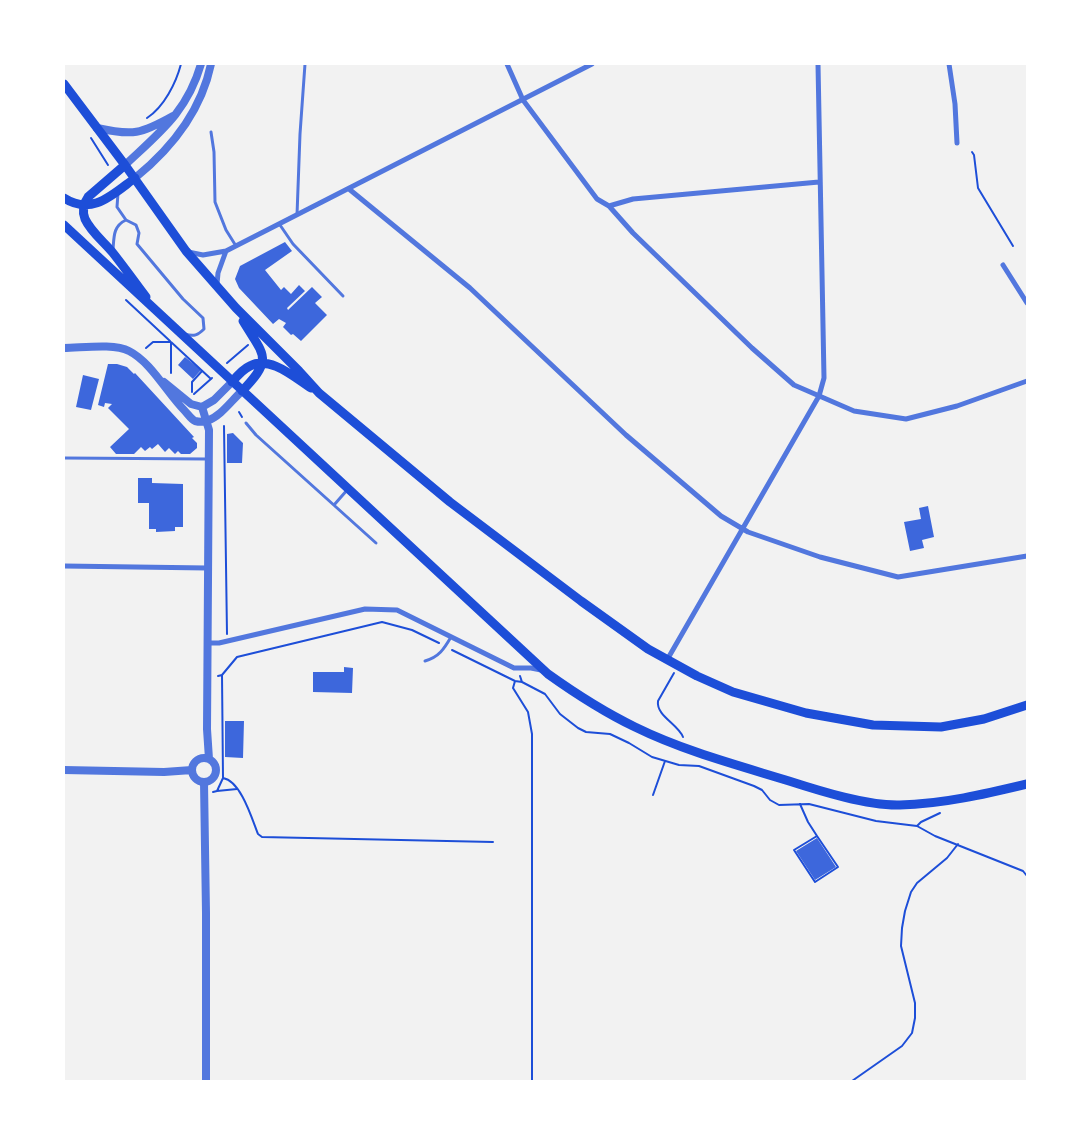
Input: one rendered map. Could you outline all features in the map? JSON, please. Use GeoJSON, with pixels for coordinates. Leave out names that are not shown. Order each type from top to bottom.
{"type":"FeatureCollection","features":[{"type":"Feature","properties":{"kind":"main road"},"geometry":{"type":"LineString","coordinates":[[64,84],[135,178],[186,251],[236,308],[319,393]]}},
{"type":"Feature","properties":{"kind":"main road"},"geometry":{"type":"LineString","coordinates":[[125,165],[88,197],[83,210],[86,222],[113,253],[158,313]]}},
{"type":"Feature","properties":{"kind":"main road"},"geometry":{"type":"LineString","coordinates":[[64,198],[74,203],[94,205],[135,178]]}},
{"type":"Feature","properties":{"kind":"main road"},"geometry":{"type":"LineString","coordinates":[[64,225],[548,674],[578,696],[636,728],[680,746],[811,788],[874,803],[899,806],[942,802],[1027,784]]}},
{"type":"Feature","properties":{"kind":"main road"},"geometry":{"type":"LineString","coordinates":[[236,308],[261,349],[263,363],[256,375],[242,391]]}},
{"type":"Feature","properties":{"kind":"main road"},"geometry":{"type":"LineString","coordinates":[[232,382],[248,366],[263,363],[281,369],[319,393],[450,502],[626,634],[667,660],[733,692],[806,713],[872,725],[941,727],[984,719],[1027,705]]}},
{"type":"Feature","properties":{"kind":"street"},"geometry":{"type":"LineString","coordinates":[[125,165],[168,125],[178,113],[193,88],[201,64]]}},
{"type":"Feature","properties":{"kind":"street"},"geometry":{"type":"LineString","coordinates":[[135,178],[170,145],[192,116],[202,97],[212,64]]}},
{"type":"Feature","properties":{"kind":"street"},"geometry":{"type":"LineString","coordinates":[[506,64],[523,100],[597,199],[609,206],[633,233],[794,386],[854,411],[906,420],[957,406],[1027,381]]}},
{"type":"Feature","properties":{"kind":"street"},"geometry":{"type":"LineString","coordinates":[[186,251],[203,254],[226,252],[592,64]]}},
{"type":"Feature","properties":{"kind":"street"},"geometry":{"type":"LineString","coordinates":[[667,660],[819,396],[824,378],[818,64]]}},
{"type":"Feature","properties":{"kind":"street"},"geometry":{"type":"LineString","coordinates":[[949,64],[955,104],[957,143]]}},
{"type":"Feature","properties":{"kind":"street"},"geometry":{"type":"LineString","coordinates":[[97,128],[124,134],[139,132],[178,113]]}},
{"type":"Feature","properties":{"kind":"street"},"geometry":{"type":"LineString","coordinates":[[609,206],[633,199],[819,182]]}},
{"type":"Feature","properties":{"kind":"street"},"geometry":{"type":"LineString","coordinates":[[349,189],[470,288],[626,435],[721,516],[743,529],[820,557],[898,577],[1027,556]]}},
{"type":"Feature","properties":{"kind":"street"},"geometry":{"type":"LineString","coordinates":[[217,286],[218,273],[226,252]]}},
{"type":"Feature","properties":{"kind":"street"},"geometry":{"type":"LineString","coordinates":[[1003,264],[1027,302]]}},
{"type":"Feature","properties":{"kind":"street"},"geometry":{"type":"LineString","coordinates":[[64,348],[118,348],[135,355],[158,378],[174,400],[192,419],[199,422],[206,421],[222,410],[242,391]]}},
{"type":"Feature","properties":{"kind":"street"},"geometry":{"type":"LineString","coordinates":[[158,378],[192,404],[202,407],[214,400],[232,382]]}},
{"type":"Feature","properties":{"kind":"street"},"geometry":{"type":"LineString","coordinates":[[202,407],[208,430],[207,729],[209,759]]}},
{"type":"Feature","properties":{"kind":"street"},"geometry":{"type":"LineString","coordinates":[[64,566],[207,568]]}},
{"type":"Feature","properties":{"kind":"street"},"geometry":{"type":"LineString","coordinates":[[207,643],[219,643],[365,609],[397,610],[514,668],[534,668],[548,674]]}},
{"type":"Feature","properties":{"kind":"street"},"geometry":{"type":"LineString","coordinates":[[202,758],[209,759],[214,763],[216,770],[214,777],[204,782],[196,779],[192,770],[196,761],[202,758]]}},
{"type":"Feature","properties":{"kind":"street"},"geometry":{"type":"LineString","coordinates":[[64,770],[164,772],[192,770]]}},
{"type":"Feature","properties":{"kind":"street"},"geometry":{"type":"LineString","coordinates":[[204,782],[206,793],[206,1081]]}},
{"type":"Feature","properties":{"kind":"lane"},"geometry":{"type":"LineString","coordinates":[[296,216],[305,64]]}},
{"type":"Feature","properties":{"kind":"lane"},"geometry":{"type":"LineString","coordinates":[[211,132],[214,152],[215,202],[226,230],[236,246]]}},
{"type":"Feature","properties":{"kind":"lane"},"geometry":{"type":"LineString","coordinates":[[119,190],[117,207],[126,220],[136,225],[139,233],[137,244],[183,299],[203,318],[204,329],[196,336],[178,332]]}},
{"type":"Feature","properties":{"kind":"lane"},"geometry":{"type":"LineString","coordinates":[[113,253],[116,227],[126,220]]}},
{"type":"Feature","properties":{"kind":"lane"},"geometry":{"type":"LineString","coordinates":[[280,225],[293,244],[343,296]]}},
{"type":"Feature","properties":{"kind":"lane"},"geometry":{"type":"LineString","coordinates":[[246,424],[334,506],[376,542]]}},
{"type":"Feature","properties":{"kind":"lane"},"geometry":{"type":"LineString","coordinates":[[64,458],[207,459]]}},
{"type":"Feature","properties":{"kind":"lane"},"geometry":{"type":"LineString","coordinates":[[334,506],[348,488]]}},
{"type":"Feature","properties":{"kind":"lane"},"geometry":{"type":"LineString","coordinates":[[425,661],[438,656],[451,636]]}},
{"type":"Feature","properties":{"kind":"path"},"geometry":{"type":"LineString","coordinates":[[142,120],[154,112],[162,103],[174,82],[181,64]]}},
{"type":"Feature","properties":{"kind":"path"},"geometry":{"type":"LineString","coordinates":[[90,136],[108,168]]}},
{"type":"Feature","properties":{"kind":"path"},"geometry":{"type":"LineString","coordinates":[[972,152],[978,188],[1012,246]]}},
{"type":"Feature","properties":{"kind":"path"},"geometry":{"type":"LineString","coordinates":[[126,300],[211,378],[193,393],[192,382],[202,371]]}},
{"type":"Feature","properties":{"kind":"path"},"geometry":{"type":"LineString","coordinates":[[146,348],[153,342],[171,342]]}},
{"type":"Feature","properties":{"kind":"path"},"geometry":{"type":"LineString","coordinates":[[171,342],[171,373]]}},
{"type":"Feature","properties":{"kind":"path"},"geometry":{"type":"LineString","coordinates":[[225,365],[250,343]]}},
{"type":"Feature","properties":{"kind":"path"},"geometry":{"type":"LineString","coordinates":[[224,426],[227,641]]}},
{"type":"Feature","properties":{"kind":"path"},"geometry":{"type":"LineString","coordinates":[[217,791],[223,778],[222,675],[237,657],[382,622],[412,630],[545,694],[560,714],[586,732],[610,734],[652,757],[679,765],[699,766],[754,786],[762,790],[770,800],[779,805],[811,804],[888,824],[917,826],[935,836],[1023,871],[1027,876]]}},
{"type":"Feature","properties":{"kind":"path"},"geometry":{"type":"LineString","coordinates":[[675,672],[658,701],[657,707],[683,736],[680,746]]}},
{"type":"Feature","properties":{"kind":"path"},"geometry":{"type":"LineString","coordinates":[[520,674],[522,682]]}},
{"type":"Feature","properties":{"kind":"path"},"geometry":{"type":"LineString","coordinates":[[208,676],[222,675]]}},
{"type":"Feature","properties":{"kind":"path"},"geometry":{"type":"LineString","coordinates":[[515,681],[513,688],[528,712],[532,734],[532,1081]]}},
{"type":"Feature","properties":{"kind":"path"},"geometry":{"type":"LineString","coordinates":[[653,795],[665,761]]}},
{"type":"Feature","properties":{"kind":"path"},"geometry":{"type":"LineString","coordinates":[[223,778],[232,781],[247,807],[258,834],[262,837],[493,842]]}},
{"type":"Feature","properties":{"kind":"path"},"geometry":{"type":"LineString","coordinates":[[206,793],[237,789]]}},
{"type":"Feature","properties":{"kind":"path"},"geometry":{"type":"LineString","coordinates":[[800,804],[808,822],[838,867],[815,882],[794,850],[817,836]]}},
{"type":"Feature","properties":{"kind":"path"},"geometry":{"type":"LineString","coordinates":[[852,1081],[902,1046],[912,1032],[916,1016],[915,1003],[901,946],[905,911],[916,883],[947,858],[958,844]]}},
{"type":"Feature","properties":{"kind":"building"},"geometry":{"type":"Polygon","coordinates":[[[285,242],[292,251],[265,270],[281,290],[284,287],[291,294],[299,285],[305,291],[287,308],[288,310],[312,287],[322,297],[315,303],[327,315],[301,341],[283,327],[286,323],[279,319],[273,324],[239,288],[235,279],[240,266],[285,242]]]}},
{"type":"Feature","properties":{"kind":"building"},"geometry":{"type":"Polygon","coordinates":[[[185,357],[201,370],[193,379],[178,365],[185,357]]]}},
{"type":"Feature","properties":{"kind":"building"},"geometry":{"type":"Polygon","coordinates":[[[108,364],[127,367],[135,373],[194,437],[192,438],[197,443],[197,448],[190,454],[181,454],[178,451],[175,454],[169,448],[165,452],[158,444],[152,449],[150,447],[145,451],[141,447],[134,454],[116,454],[110,447],[129,429],[108,408],[112,404],[105,403],[104,407],[98,405],[108,364]]]}},
{"type":"Feature","properties":{"kind":"building"},"geometry":{"type":"Polygon","coordinates":[[[83,375],[99,379],[91,410],[76,407],[83,375]]]}},
{"type":"Feature","properties":{"kind":"building"},"geometry":{"type":"Polygon","coordinates":[[[233,433],[243,443],[242,463],[227,463],[227,434],[233,433]]]}},
{"type":"Feature","properties":{"kind":"building"},"geometry":{"type":"Polygon","coordinates":[[[138,478],[152,478],[152,483],[183,484],[183,527],[175,527],[175,531],[156,532],[156,529],[149,529],[149,503],[138,503],[138,478]]]}},
{"type":"Feature","properties":{"kind":"building"},"geometry":{"type":"Polygon","coordinates":[[[928,506],[934,537],[922,540],[924,548],[910,551],[904,522],[921,519],[919,508],[928,506]]]}},
{"type":"Feature","properties":{"kind":"building"},"geometry":{"type":"Polygon","coordinates":[[[344,667],[353,668],[352,693],[313,692],[313,672],[344,672],[344,667]]]}},
{"type":"Feature","properties":{"kind":"building"},"geometry":{"type":"Polygon","coordinates":[[[225,721],[244,721],[243,758],[225,757],[225,721]]]}},
{"type":"Feature","properties":{"kind":"building"},"geometry":{"type":"Polygon","coordinates":[[[817,838],[836,867],[815,880],[796,851],[817,838]]]}}]}
